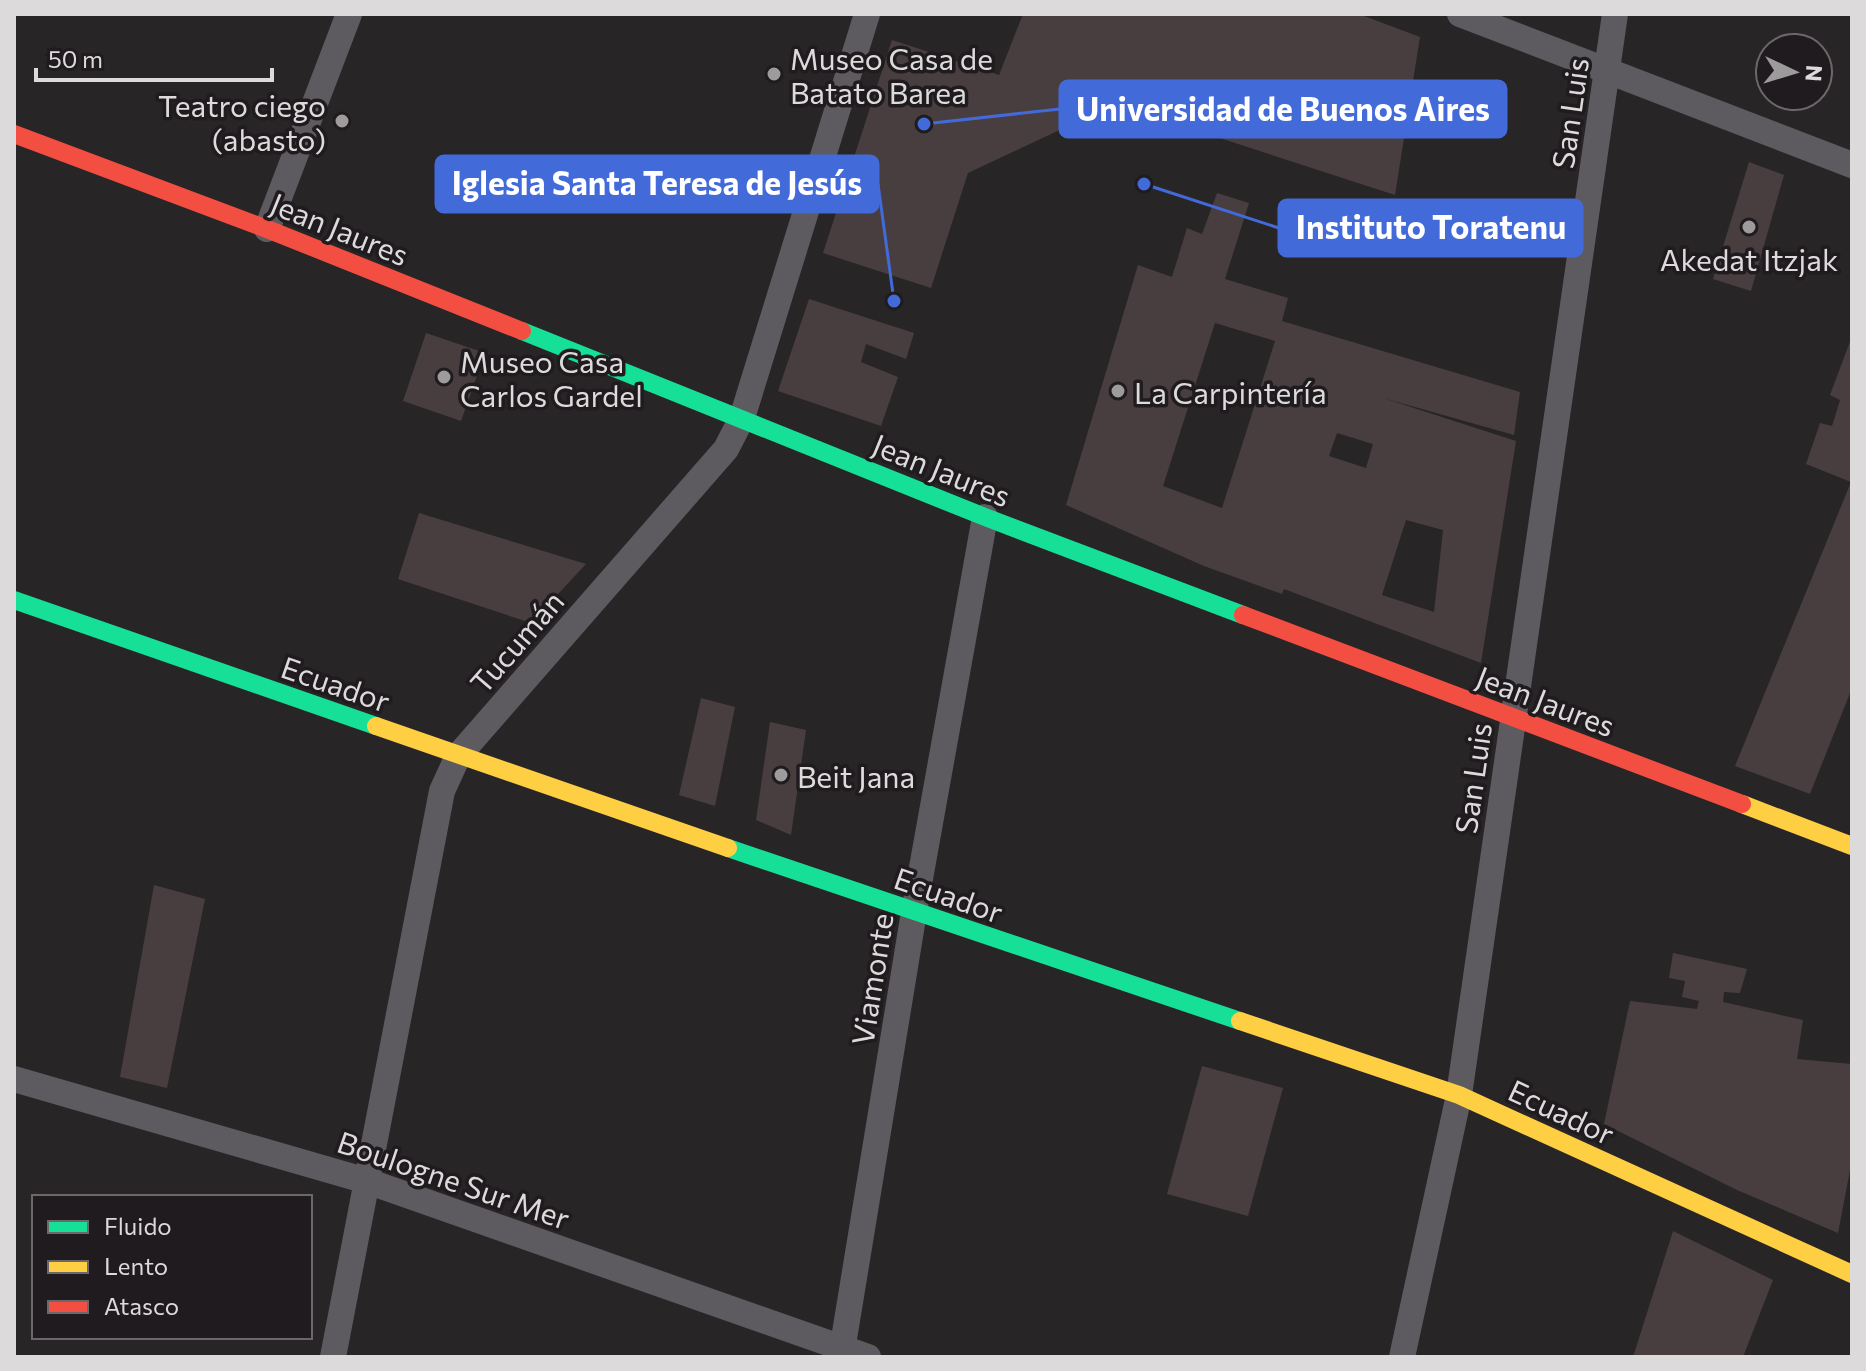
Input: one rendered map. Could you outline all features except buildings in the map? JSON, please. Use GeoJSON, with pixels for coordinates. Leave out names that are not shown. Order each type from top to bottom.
{"type":"FeatureCollection","features":[{"type":"Feature","properties":{"kind":"street"},"geometry":{"type":"LineString","coordinates":[[267,229],[349,14]]}},
{"type":"Feature","properties":{"kind":"street","name":"Tucumán"},"geometry":{"type":"LineString","coordinates":[[333,1357],[442,791],[458,756],[726,449],[742,418],[867,14]]}},
{"type":"Feature","properties":{"kind":"street"},"geometry":{"type":"LineString","coordinates":[[1460,14],[1852,165]]}},
{"type":"Feature","properties":{"kind":"street","name":"San Luis"},"geometry":{"type":"LineString","coordinates":[[1402,1357],[1459,1095],[1615,14]]}},
{"type":"Feature","properties":{"kind":"street","name":"Jean Jaures"},"geometry":{"type":"LineString","coordinates":[[14,134],[267,229],[985,517],[1852,846]]}},
{"type":"Feature","properties":{"kind":"street","name":"Viamonte"},"geometry":{"type":"LineString","coordinates":[[842,1352],[914,912],[985,517]]}},
{"type":"Feature","properties":{"kind":"street","name":"Ecuador"},"geometry":{"type":"LineString","coordinates":[[14,600],[458,756],[1459,1095],[1852,1274]]}},
{"type":"Feature","properties":{"kind":"street","name":"Boulogne Sur Mer"},"geometry":{"type":"LineString","coordinates":[[14,1079],[367,1181],[842,1352],[868,1357]]}},
{"type":"Feature","properties":{"kind":"traffic: fast"},"geometry":{"type":"LineString","coordinates":[[522,331],[985,517],[1243,615]]}},
{"type":"Feature","properties":{"kind":"traffic: fast"},"geometry":{"type":"LineString","coordinates":[[14,600],[376,726]]}},
{"type":"Feature","properties":{"kind":"traffic: fast"},"geometry":{"type":"LineString","coordinates":[[728,848],[1240,1021]]}},
{"type":"Feature","properties":{"kind":"traffic: slow"},"geometry":{"type":"LineString","coordinates":[[376,726],[728,848]]}},
{"type":"Feature","properties":{"kind":"traffic: slow"},"geometry":{"type":"LineString","coordinates":[[1742,804],[1852,846]]}},
{"type":"Feature","properties":{"kind":"traffic: slow"},"geometry":{"type":"LineString","coordinates":[[1240,1021],[1459,1095],[1852,1274]]}},
{"type":"Feature","properties":{"kind":"traffic: jam"},"geometry":{"type":"LineString","coordinates":[[14,134],[267,229],[522,331]]}},
{"type":"Feature","properties":{"kind":"traffic: jam"},"geometry":{"type":"LineString","coordinates":[[1243,615],[1742,804]]}},
{"type":"Feature","properties":{"kind":"place","name":"Museo Casa de Batato Barea"},"geometry":{"type":"Point","coordinates":[774,74]}},
{"type":"Feature","properties":{"kind":"place","name":"Teatro ciego (abasto)"},"geometry":{"type":"Point","coordinates":[342,121]}},
{"type":"Feature","properties":{"kind":"place","name":"Universidad de Buenos Aires"},"geometry":{"type":"Point","coordinates":[924,124]}},
{"type":"Feature","properties":{"kind":"place","name":"Instituto Toratenu"},"geometry":{"type":"Point","coordinates":[1144,184]}},
{"type":"Feature","properties":{"kind":"place","name":"Akedat Itzjak"},"geometry":{"type":"Point","coordinates":[1749,227]}},
{"type":"Feature","properties":{"kind":"place","name":"Iglesia Santa Teresa de Jesús"},"geometry":{"type":"Point","coordinates":[894,301]}},
{"type":"Feature","properties":{"kind":"place","name":"Museo Casa Carlos Gardel"},"geometry":{"type":"Point","coordinates":[444,377]}},
{"type":"Feature","properties":{"kind":"place","name":"La Carpintería"},"geometry":{"type":"Point","coordinates":[1118,391]}},
{"type":"Feature","properties":{"kind":"place","name":"Beit Jana"},"geometry":{"type":"Point","coordinates":[781,775]}}]}
